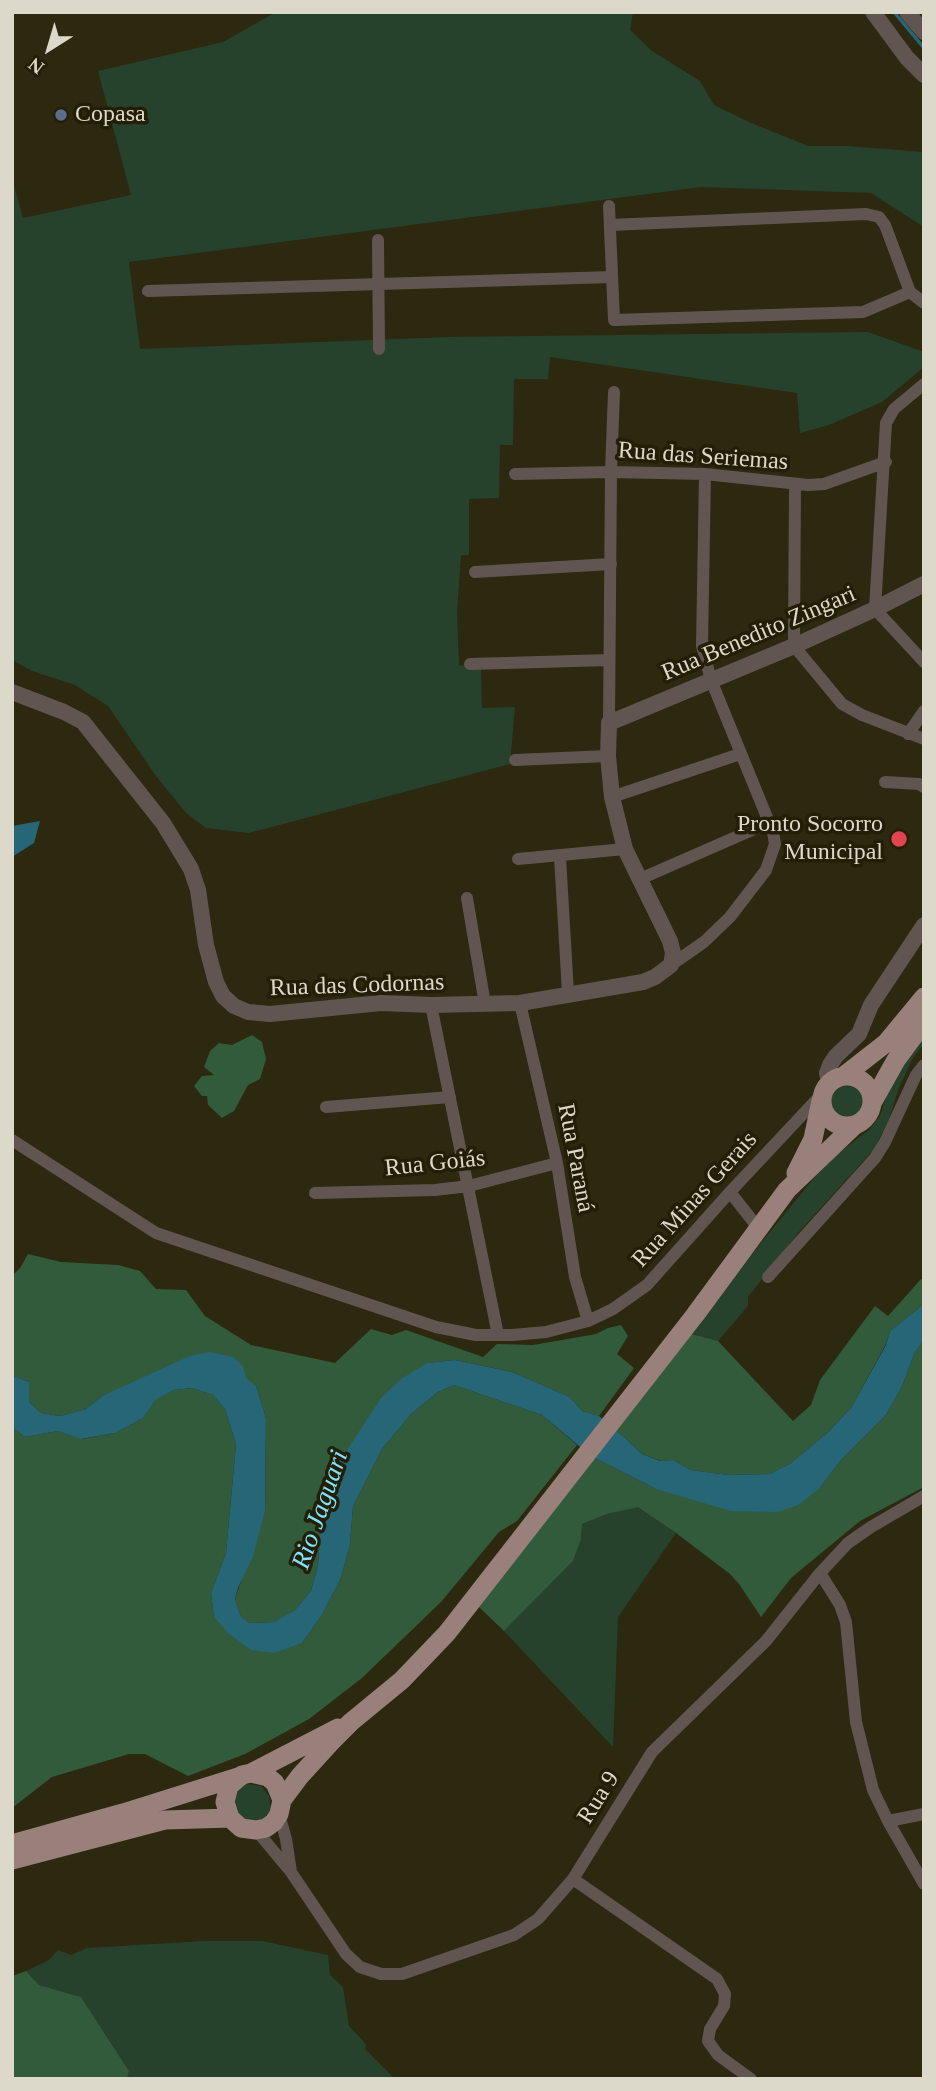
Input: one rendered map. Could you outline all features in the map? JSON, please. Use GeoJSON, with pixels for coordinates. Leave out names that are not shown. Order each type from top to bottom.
{"type":"FeatureCollection","features":[{"type":"Feature","properties":{"kind":"main road"},"geometry":{"type":"LineString","coordinates":[[788,1190],[813,1139],[829,1088],[886,1044],[924,997]]}},
{"type":"Feature","properties":{"kind":"main road"},"geometry":{"type":"LineString","coordinates":[[351,1722],[305,1743],[229,1786],[225,1802],[230,1818],[241,1828],[266,1828],[300,1776],[351,1722],[402,1680],[447,1633],[788,1190],[867,1116],[896,1060],[924,1022]]}},
{"type":"Feature","properties":{"kind":"main road"},"geometry":{"type":"LineString","coordinates":[[829,1088],[862,1080],[868,1086],[872,1103]]}},
{"type":"Feature","properties":{"kind":"main road"},"geometry":{"type":"LineString","coordinates":[[829,1088],[826,1116],[832,1122],[855,1125]]}},
{"type":"Feature","properties":{"kind":"main road"},"geometry":{"type":"LineString","coordinates":[[12,1844],[123,1813],[246,1774],[268,1777],[275,1783],[281,1807]]}},
{"type":"Feature","properties":{"kind":"main road"},"geometry":{"type":"LineString","coordinates":[[12,1860],[166,1820],[230,1818]]}},
{"type":"Feature","properties":{"kind":"street"},"geometry":{"type":"LineString","coordinates":[[873,12],[907,58],[924,75]]}},
{"type":"Feature","properties":{"kind":"street"},"geometry":{"type":"LineString","coordinates":[[907,12],[924,32]]}},
{"type":"Feature","properties":{"kind":"street"},"geometry":{"type":"LineString","coordinates":[[609,206],[614,320],[863,312],[910,292]]}},
{"type":"Feature","properties":{"kind":"street"},"geometry":{"type":"LineString","coordinates":[[610,225],[866,214],[879,217],[885,225],[910,292],[924,303]]}},
{"type":"Feature","properties":{"kind":"street"},"geometry":{"type":"LineString","coordinates":[[378,240],[379,349]]}},
{"type":"Feature","properties":{"kind":"street"},"geometry":{"type":"LineString","coordinates":[[148,291],[612,277]]}},
{"type":"Feature","properties":{"kind":"street"},"geometry":{"type":"LineString","coordinates":[[924,384],[890,414],[886,423],[886,462],[875,609],[924,662]]}},
{"type":"Feature","properties":{"kind":"street"},"geometry":{"type":"LineString","coordinates":[[614,392],[608,756],[612,797],[625,849],[670,941],[673,953],[671,965]]}},
{"type":"Feature","properties":{"kind":"street","name":"Rua das Seriemas"},"geometry":{"type":"LineString","coordinates":[[515,474],[705,474],[795,484],[824,484],[886,462]]}},
{"type":"Feature","properties":{"kind":"street"},"geometry":{"type":"LineString","coordinates":[[671,965],[704,943],[730,917],[766,870],[775,844],[711,680],[702,646],[705,474]]}},
{"type":"Feature","properties":{"kind":"street"},"geometry":{"type":"LineString","coordinates":[[795,484],[793,646],[842,704],[862,715],[924,739]]}},
{"type":"Feature","properties":{"kind":"street"},"geometry":{"type":"LineString","coordinates":[[475,572],[611,564]]}},
{"type":"Feature","properties":{"kind":"street","name":"Rua Benedito Zingari"},"geometry":{"type":"LineString","coordinates":[[609,723],[793,646],[924,584]]}},
{"type":"Feature","properties":{"kind":"street"},"geometry":{"type":"LineString","coordinates":[[470,664],[609,660]]}},
{"type":"Feature","properties":{"kind":"street","name":"Rua das Codornas"},"geometry":{"type":"LineString","coordinates":[[12,692],[83,722],[163,822],[191,869],[198,890],[206,946],[216,982],[223,996],[234,1006],[248,1012],[270,1014],[381,1003],[520,1003],[643,982],[664,972],[671,965]]}},
{"type":"Feature","properties":{"kind":"street"},"geometry":{"type":"LineString","coordinates":[[908,734],[924,711]]}},
{"type":"Feature","properties":{"kind":"street"},"geometry":{"type":"LineString","coordinates":[[612,797],[740,754]]}},
{"type":"Feature","properties":{"kind":"street"},"geometry":{"type":"LineString","coordinates":[[516,760],[608,756]]}},
{"type":"Feature","properties":{"kind":"street"},"geometry":{"type":"LineString","coordinates":[[885,782],[919,784],[924,787]]}},
{"type":"Feature","properties":{"kind":"street"},"geometry":{"type":"LineString","coordinates":[[640,878],[768,823]]}},
{"type":"Feature","properties":{"kind":"street"},"geometry":{"type":"LineString","coordinates":[[518,859],[625,849]]}},
{"type":"Feature","properties":{"kind":"street"},"geometry":{"type":"LineString","coordinates":[[560,857],[568,993]]}},
{"type":"Feature","properties":{"kind":"street"},"geometry":{"type":"LineString","coordinates":[[467,898],[485,1004]]}},
{"type":"Feature","properties":{"kind":"street"},"geometry":{"type":"LineString","coordinates":[[829,1088],[827,1073],[830,1065],[859,1034],[871,1005],[924,925]]}},
{"type":"Feature","properties":{"kind":"street","name":"Rua Paraná"},"geometry":{"type":"LineString","coordinates":[[520,1003],[557,1163],[575,1277],[588,1321]]}},
{"type":"Feature","properties":{"kind":"street"},"geometry":{"type":"LineString","coordinates":[[430,1005],[498,1335]]}},
{"type":"Feature","properties":{"kind":"street"},"geometry":{"type":"LineString","coordinates":[[768,1277],[886,1142],[916,1074],[924,1065]]}},
{"type":"Feature","properties":{"kind":"street","name":"Rua Minas Gerais"},"geometry":{"type":"LineString","coordinates":[[12,1140],[156,1233],[436,1328],[476,1335],[546,1332],[588,1321],[613,1309],[647,1286],[730,1192],[829,1088]]}},
{"type":"Feature","properties":{"kind":"street"},"geometry":{"type":"LineString","coordinates":[[326,1107],[450,1097]]}},
{"type":"Feature","properties":{"kind":"street","name":"Rua Goiás"},"geometry":{"type":"LineString","coordinates":[[315,1193],[435,1190],[469,1186],[557,1163]]}},
{"type":"Feature","properties":{"kind":"street"},"geometry":{"type":"LineString","coordinates":[[730,1192],[759,1229]]}},
{"type":"Feature","properties":{"kind":"street","name":"Rua 9"},"geometry":{"type":"LineString","coordinates":[[256,1830],[291,1872],[346,1954],[360,1967],[381,1974],[402,1974],[514,1935],[538,1919],[573,1879],[652,1752],[766,1642],[848,1542],[924,1496]]}},
{"type":"Feature","properties":{"kind":"street"},"geometry":{"type":"LineString","coordinates":[[820,1573],[840,1605],[846,1622],[856,1722],[873,1790],[924,1884]]}},
{"type":"Feature","properties":{"kind":"street","name":"Rua 9"},"geometry":{"type":"LineString","coordinates":[[281,1807],[291,1872]]}},
{"type":"Feature","properties":{"kind":"street"},"geometry":{"type":"LineString","coordinates":[[888,1821],[924,1814]]}},
{"type":"Feature","properties":{"kind":"street"},"geometry":{"type":"LineString","coordinates":[[573,1879],[717,1979],[725,1994],[724,2006],[710,2029],[708,2041],[718,2055],[751,2079]]}},
{"type":"Feature","properties":{"kind":"green space"},"geometry":{"type":"Polygon","coordinates":[[[276,12],[633,12],[630,30],[652,51],[700,81],[714,105],[749,122],[808,146],[924,152],[924,227],[871,193],[701,187],[129,262],[140,349],[448,337],[868,332],[924,352],[924,367],[882,402],[829,425],[800,433],[797,393],[550,357],[548,379],[514,379],[513,445],[500,445],[499,498],[469,499],[469,555],[461,555],[457,613],[459,665],[481,668],[482,708],[515,707],[510,764],[249,833],[206,828],[186,813],[156,776],[108,706],[75,685],[32,671],[12,660],[12,178],[23,218],[131,195],[98,71],[223,42],[276,12]]]}},
{"type":"Feature","properties":{"kind":"green space"},"geometry":{"type":"Polygon","coordinates":[[[924,1025],[924,1044],[913,1058],[874,1149],[799,1232],[748,1297],[748,1306],[718,1341],[688,1333],[826,1163],[870,1129],[880,1116],[896,1065],[924,1025]]]}},
{"type":"Feature","properties":{"kind":"green space"},"geometry":{"type":"Polygon","coordinates":[[[252,1035],[262,1042],[266,1059],[260,1079],[248,1085],[234,1111],[222,1118],[208,1105],[207,1096],[202,1096],[194,1086],[202,1076],[214,1075],[204,1067],[210,1051],[219,1043],[232,1045],[252,1035]]]}},
{"type":"Feature","properties":{"kind":"green space"},"geometry":{"type":"Polygon","coordinates":[[[847,1086],[858,1091],[863,1102],[858,1113],[847,1118],[836,1113],[831,1102],[836,1091],[847,1086]]]}},
{"type":"Feature","properties":{"kind":"green space"},"geometry":{"type":"Polygon","coordinates":[[[28,1254],[61,1262],[118,1265],[140,1271],[156,1289],[186,1290],[205,1316],[251,1345],[335,1363],[371,1329],[392,1335],[406,1330],[483,1357],[497,1344],[533,1345],[596,1334],[621,1325],[628,1336],[617,1354],[634,1368],[599,1416],[582,1411],[570,1397],[512,1372],[455,1360],[427,1363],[323,1491],[318,1565],[311,1591],[295,1610],[275,1622],[250,1623],[241,1617],[235,1599],[265,1512],[266,1418],[256,1386],[132,1384],[102,1396],[86,1409],[60,1416],[41,1413],[29,1402],[29,1382],[12,1375],[12,1276],[28,1254]]]}},
{"type":"Feature","properties":{"kind":"green space"},"geometry":{"type":"Polygon","coordinates":[[[921,1279],[924,1280],[924,1304],[890,1331],[886,1344],[851,1408],[827,1433],[791,1463],[770,1474],[728,1475],[691,1470],[673,1460],[661,1461],[642,1454],[613,1427],[688,1333],[718,1341],[793,1421],[811,1405],[820,1380],[875,1306],[888,1316],[921,1279]]]}},
{"type":"Feature","properties":{"kind":"green space"},"geometry":{"type":"Polygon","coordinates":[[[924,1340],[924,1487],[860,1521],[791,1578],[761,1617],[730,1574],[638,1507],[607,1514],[582,1524],[581,1539],[573,1561],[504,1631],[479,1607],[591,1456],[656,1489],[820,1488],[841,1460],[886,1415],[902,1386],[915,1352],[924,1340]]]}},
{"type":"Feature","properties":{"kind":"green space"},"geometry":{"type":"Polygon","coordinates":[[[454,1385],[542,1415],[577,1445],[517,1521],[499,1532],[441,1602],[362,1678],[309,1719],[245,1754],[188,1776],[145,1754],[129,1754],[52,1777],[12,1808],[12,1427],[25,1437],[58,1431],[83,1439],[115,1433],[143,1418],[154,1400],[174,1390],[192,1388],[213,1395],[225,1409],[236,1444],[226,1553],[211,1593],[214,1617],[302,1643],[322,1615],[341,1578],[350,1544],[353,1506],[382,1449],[411,1414],[438,1392],[454,1385]]]}},
{"type":"Feature","properties":{"kind":"green space"},"geometry":{"type":"Polygon","coordinates":[[[638,1506],[676,1533],[618,1617],[613,1747],[504,1631],[573,1561],[581,1539],[582,1524],[638,1506]]]}},
{"type":"Feature","properties":{"kind":"green space"},"geometry":{"type":"Polygon","coordinates":[[[240,1786],[261,1786],[269,1796],[271,1809],[264,1820],[240,1822],[231,1797],[240,1786]]]}},
{"type":"Feature","properties":{"kind":"green space"},"geometry":{"type":"Polygon","coordinates":[[[204,1941],[262,1941],[328,1955],[330,1975],[343,1987],[349,2026],[366,2044],[365,2049],[395,2079],[127,2079],[129,2071],[81,1997],[39,1985],[26,1971],[49,1960],[58,1950],[71,1955],[87,1948],[204,1941]]]}},
{"type":"Feature","properties":{"kind":"green space"},"geometry":{"type":"Polygon","coordinates":[[[26,1971],[39,1985],[81,1997],[129,2071],[127,2079],[12,2079],[12,1976],[26,1971]]]}},
{"type":"Feature","properties":{"kind":"water"},"geometry":{"type":"Polygon","coordinates":[[[40,821],[34,843],[12,857],[12,826],[40,821]]]}},
{"type":"Feature","properties":{"kind":"water"},"geometry":{"type":"Polygon","coordinates":[[[924,1304],[924,1340],[915,1352],[902,1386],[886,1415],[841,1460],[820,1488],[798,1505],[777,1512],[731,1511],[656,1489],[591,1456],[542,1415],[454,1385],[438,1392],[411,1414],[382,1449],[353,1506],[350,1544],[341,1578],[322,1615],[302,1643],[274,1653],[251,1650],[228,1633],[214,1617],[211,1593],[226,1553],[236,1444],[225,1409],[213,1395],[192,1388],[174,1390],[155,1400],[143,1418],[115,1433],[81,1439],[58,1431],[25,1437],[12,1427],[12,1375],[29,1382],[29,1402],[41,1413],[60,1416],[86,1409],[102,1396],[190,1356],[209,1352],[233,1357],[243,1366],[246,1378],[256,1386],[266,1418],[265,1512],[253,1556],[235,1599],[241,1617],[250,1623],[274,1622],[295,1610],[311,1591],[318,1565],[323,1492],[334,1470],[381,1398],[401,1379],[427,1363],[455,1360],[512,1372],[570,1397],[582,1411],[599,1416],[642,1454],[660,1461],[673,1460],[691,1470],[728,1475],[770,1474],[791,1463],[827,1433],[851,1408],[886,1345],[890,1331],[924,1304]]]}},
{"type":"Feature","properties":{"kind":"waterway"},"geometry":{"type":"LineString","coordinates":[[894,12],[924,48]]}},
{"type":"Feature","properties":{"kind":"place","name":"Copasa"},"geometry":{"type":"Point","coordinates":[61,115]}},
{"type":"Feature","properties":{"kind":"place","name":"Pronto Socorro Municipal"},"geometry":{"type":"Point","coordinates":[899,839]}},
{"type":"Feature","properties":{"kind":"water label","name":"Rio Jaguari"},"geometry":{"type":"Point","coordinates":[321,1510]}}]}
